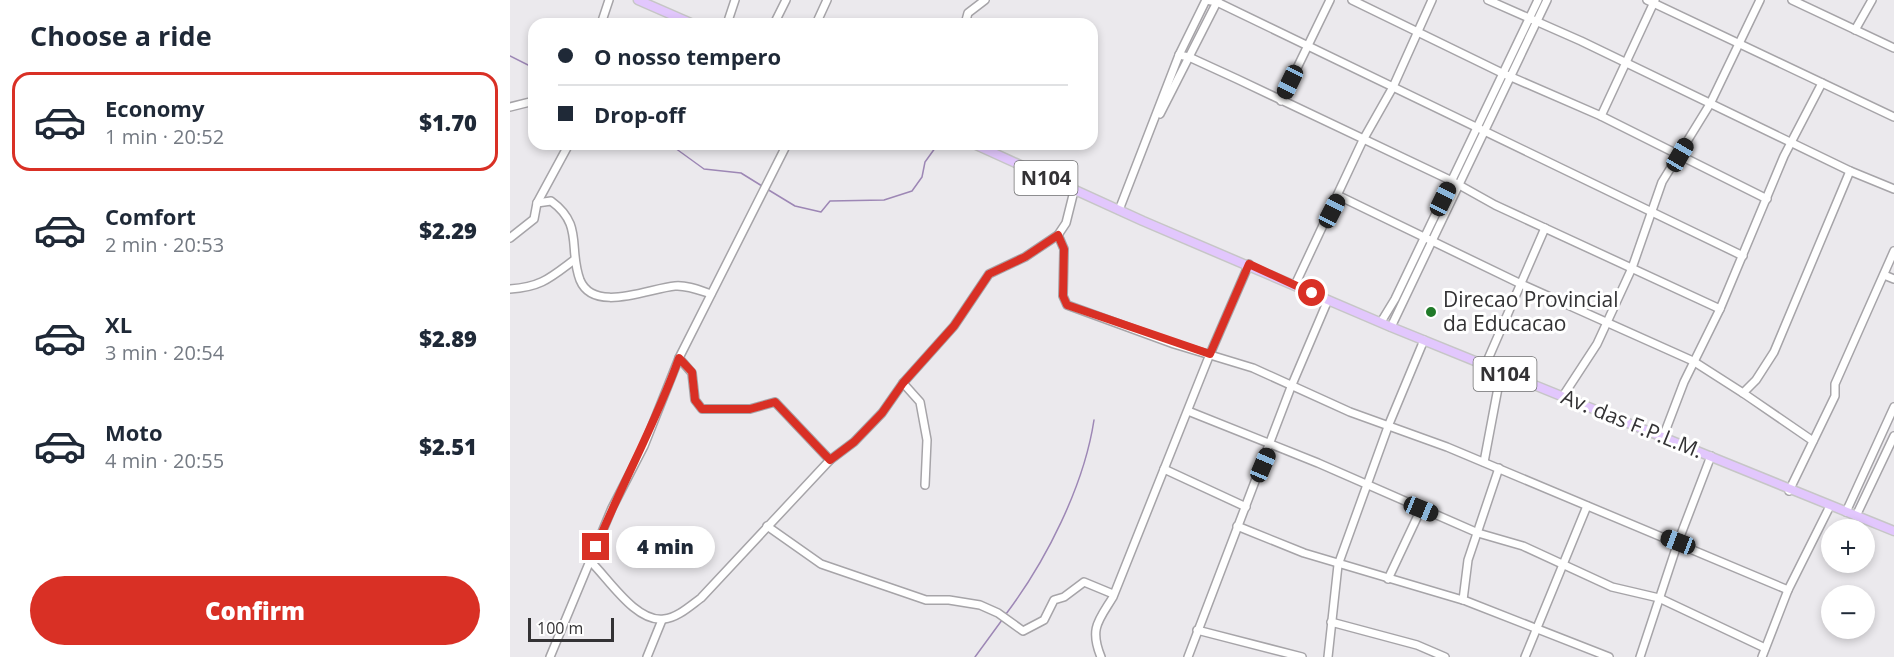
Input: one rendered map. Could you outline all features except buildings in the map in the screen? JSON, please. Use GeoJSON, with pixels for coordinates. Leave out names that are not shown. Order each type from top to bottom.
{"type":"FeatureCollection","features":[{"type":"Feature","properties":{"kind":"main road"},"geometry":{"type":"LineString","coordinates":[[638,0],[679,18]]}},
{"type":"Feature","properties":{"kind":"main road","name":"Av. das F.P.L.M."},"geometry":{"type":"LineString","coordinates":[[987,150],[1074,191],[1249,264],[1391,327],[1711,456],[1789,491],[1894,531]]}},
{"type":"Feature","properties":{"kind":"street"},"geometry":{"type":"LineString","coordinates":[[603,18],[609,0]]}},
{"type":"Feature","properties":{"kind":"street"},"geometry":{"type":"LineString","coordinates":[[730,18],[735,0]]}},
{"type":"Feature","properties":{"kind":"street"},"geometry":{"type":"LineString","coordinates":[[777,18],[786,0]]}},
{"type":"Feature","properties":{"kind":"street"},"geometry":{"type":"LineString","coordinates":[[819,18],[827,0]]}},
{"type":"Feature","properties":{"kind":"street"},"geometry":{"type":"LineString","coordinates":[[967,18],[969,13],[985,0]]}},
{"type":"Feature","properties":{"kind":"street"},"geometry":{"type":"LineString","coordinates":[[1119,210],[1179,55],[1206,0],[1217,1],[1486,130],[1652,214],[1743,256]]}},
{"type":"Feature","properties":{"kind":"street"},"geometry":{"type":"LineString","coordinates":[[1281,101],[1330,0]]}},
{"type":"Feature","properties":{"kind":"street"},"geometry":{"type":"LineString","coordinates":[[1352,0],[1502,73],[1601,116],[1767,199]]}},
{"type":"Feature","properties":{"kind":"street"},"geometry":{"type":"LineString","coordinates":[[1295,285],[1364,140],[1393,87],[1432,0]]}},
{"type":"Feature","properties":{"kind":"street"},"geometry":{"type":"LineString","coordinates":[[1488,0],[1850,171],[1894,189]]}},
{"type":"Feature","properties":{"kind":"street"},"geometry":{"type":"LineString","coordinates":[[1381,322],[1395,299],[1538,0]]}},
{"type":"Feature","properties":{"kind":"street"},"geometry":{"type":"LineString","coordinates":[[1391,327],[1547,0]]}},
{"type":"Feature","properties":{"kind":"street"},"geometry":{"type":"LineString","coordinates":[[1563,396],[1583,368],[1608,322],[1632,268],[1662,182],[1710,104],[1761,0]]}},
{"type":"Feature","properties":{"kind":"street"},"geometry":{"type":"LineString","coordinates":[[1792,0],[1894,48]]}},
{"type":"Feature","properties":{"kind":"street"},"geometry":{"type":"LineString","coordinates":[[1855,30],[1872,0]]}},
{"type":"Feature","properties":{"kind":"street"},"geometry":{"type":"LineString","coordinates":[[1152,127],[1217,1]]}},
{"type":"Feature","properties":{"kind":"street"},"geometry":{"type":"LineString","coordinates":[[1601,116],[1652,1],[1894,117]]}},
{"type":"Feature","properties":{"kind":"street"},"geometry":{"type":"LineString","coordinates":[[1179,55],[1189,57],[1452,181],[1545,228],[1720,309]]}},
{"type":"Feature","properties":{"kind":"street"},"geometry":{"type":"LineString","coordinates":[[1663,437],[1693,361],[1720,309],[1792,142],[1822,83]]}},
{"type":"Feature","properties":{"kind":"street"},"geometry":{"type":"LineString","coordinates":[[510,107],[528,102]]}},
{"type":"Feature","properties":{"kind":"street"},"geometry":{"type":"LineString","coordinates":[[510,238],[534,219],[537,203],[566,150]]}},
{"type":"Feature","properties":{"kind":"street"},"geometry":{"type":"LineString","coordinates":[[550,657],[612,508],[644,446],[652,420],[679,358],[721,277],[734,245],[770,181],[784,150]]}},
{"type":"Feature","properties":{"kind":"street"},"geometry":{"type":"LineString","coordinates":[[1743,393],[1756,380],[1774,352],[1850,171]]}},
{"type":"Feature","properties":{"kind":"street"},"geometry":{"type":"LineString","coordinates":[[591,562],[626,602],[662,620],[680,613],[701,598],[830,460],[854,442],[882,413],[903,383],[954,326],[989,274],[1025,257],[1058,235],[1066,223],[1074,191]]}},
{"type":"Feature","properties":{"kind":"street"},"geometry":{"type":"LineString","coordinates":[[1339,196],[1521,284],[1693,361],[1813,441]]}},
{"type":"Feature","properties":{"kind":"street"},"geometry":{"type":"LineString","coordinates":[[537,203],[551,201],[568,217],[575,244],[574,261],[583,286],[589,292],[624,297],[677,286],[711,294]]}},
{"type":"Feature","properties":{"kind":"street"},"geometry":{"type":"LineString","coordinates":[[1485,366],[1545,228]]}},
{"type":"Feature","properties":{"kind":"street"},"geometry":{"type":"LineString","coordinates":[[1058,235],[1064,249],[1063,296],[1067,305],[1253,368],[1350,412],[1389,424],[1499,468],[1788,590]]}},
{"type":"Feature","properties":{"kind":"street"},"geometry":{"type":"LineString","coordinates":[[1789,491],[1834,396],[1835,384],[1894,251]]}},
{"type":"Feature","properties":{"kind":"street"},"geometry":{"type":"LineString","coordinates":[[510,289],[540,284],[553,278],[574,261]]}},
{"type":"Feature","properties":{"kind":"street"},"geometry":{"type":"LineString","coordinates":[[1101,657],[1095,640],[1096,626],[1113,594],[1249,264]]}},
{"type":"Feature","properties":{"kind":"street"},"geometry":{"type":"LineString","coordinates":[[1884,275],[1894,279]]}},
{"type":"Feature","properties":{"kind":"street"},"geometry":{"type":"LineString","coordinates":[[1188,657],[1237,526],[1272,444],[1291,387],[1329,300]]}},
{"type":"Feature","properties":{"kind":"street"},"geometry":{"type":"LineString","coordinates":[[1328,657],[1338,564],[1389,424],[1424,340]]}},
{"type":"Feature","properties":{"kind":"street"},"geometry":{"type":"LineString","coordinates":[[679,358],[692,372],[695,400],[702,409],[750,409],[775,402],[830,460]]}},
{"type":"Feature","properties":{"kind":"street"},"geometry":{"type":"LineString","coordinates":[[1484,462],[1501,372]]}},
{"type":"Feature","properties":{"kind":"street"},"geometry":{"type":"LineString","coordinates":[[903,383],[920,402],[927,440],[925,485]]}},
{"type":"Feature","properties":{"kind":"street"},"geometry":{"type":"LineString","coordinates":[[1846,512],[1894,407]]}},
{"type":"Feature","properties":{"kind":"street"},"geometry":{"type":"LineString","coordinates":[[1188,411],[1272,444],[1478,533],[1523,546],[1612,587],[1659,598],[1765,648]]}},
{"type":"Feature","properties":{"kind":"street"},"geometry":{"type":"LineString","coordinates":[[1856,516],[1894,436]]}},
{"type":"Feature","properties":{"kind":"street"},"geometry":{"type":"LineString","coordinates":[[1641,657],[1678,542],[1711,456]]}},
{"type":"Feature","properties":{"kind":"street"},"geometry":{"type":"LineString","coordinates":[[1463,600],[1468,560],[1499,468]]}},
{"type":"Feature","properties":{"kind":"street"},"geometry":{"type":"LineString","coordinates":[[1164,469],[1246,507]]}},
{"type":"Feature","properties":{"kind":"street"},"geometry":{"type":"LineString","coordinates":[[1525,657],[1587,506]]}},
{"type":"Feature","properties":{"kind":"street"},"geometry":{"type":"LineString","coordinates":[[1762,657],[1788,590],[1830,506]]}},
{"type":"Feature","properties":{"kind":"street"},"geometry":{"type":"LineString","coordinates":[[1388,579],[1421,509]]}},
{"type":"Feature","properties":{"kind":"street"},"geometry":{"type":"LineString","coordinates":[[767,526],[821,564],[926,600],[980,605],[1025,631],[1048,616],[1054,600],[1064,597],[1084,582],[1113,594]]}},
{"type":"Feature","properties":{"kind":"street"},"geometry":{"type":"LineString","coordinates":[[1237,526],[1338,564],[1463,600],[1609,657]]}},
{"type":"Feature","properties":{"kind":"street"},"geometry":{"type":"LineString","coordinates":[[647,657],[662,620]]}},
{"type":"Feature","properties":{"kind":"street"},"geometry":{"type":"LineString","coordinates":[[1331,622],[1417,645],[1445,657]]}},
{"type":"Feature","properties":{"kind":"street"},"geometry":{"type":"LineString","coordinates":[[1197,630],[1302,657]]}},
{"type":"Feature","properties":{"kind":"waterway"},"geometry":{"type":"LineString","coordinates":[[510,56],[528,65]]}},
{"type":"Feature","properties":{"kind":"waterway"},"geometry":{"type":"LineString","coordinates":[[678,150],[704,169],[741,173],[762,186]]}},
{"type":"Feature","properties":{"kind":"waterway"},"geometry":{"type":"LineString","coordinates":[[767,189],[795,206],[821,212],[830,201],[884,200],[912,191],[922,177],[925,162],[934,150]]}},
{"type":"Feature","properties":{"kind":"waterway"},"geometry":{"type":"LineString","coordinates":[[1006,614],[1035,571],[1061,522],[1082,471],[1094,420]]}},
{"type":"Feature","properties":{"kind":"waterway"},"geometry":{"type":"LineString","coordinates":[[975,657],[1002,620]]}},
{"type":"Feature","properties":{"kind":"place","name":"Direcao Provincial da Educacao"},"geometry":{"type":"Point","coordinates":[1431,312]}},
{"type":"Feature","properties":{"kind":"route"},"geometry":{"type":"LineString","coordinates":[[596,547],[612,508],[644,446],[652,420],[671,381],[679,358],[692,372],[695,400],[702,409],[732,407],[750,409],[775,402],[830,460],[854,442],[882,413],[903,383],[954,326],[989,274],[1025,257],[1058,235],[1064,249],[1063,296],[1067,305],[1174,344],[1210,354],[1249,264],[1312,293]]}}]}
